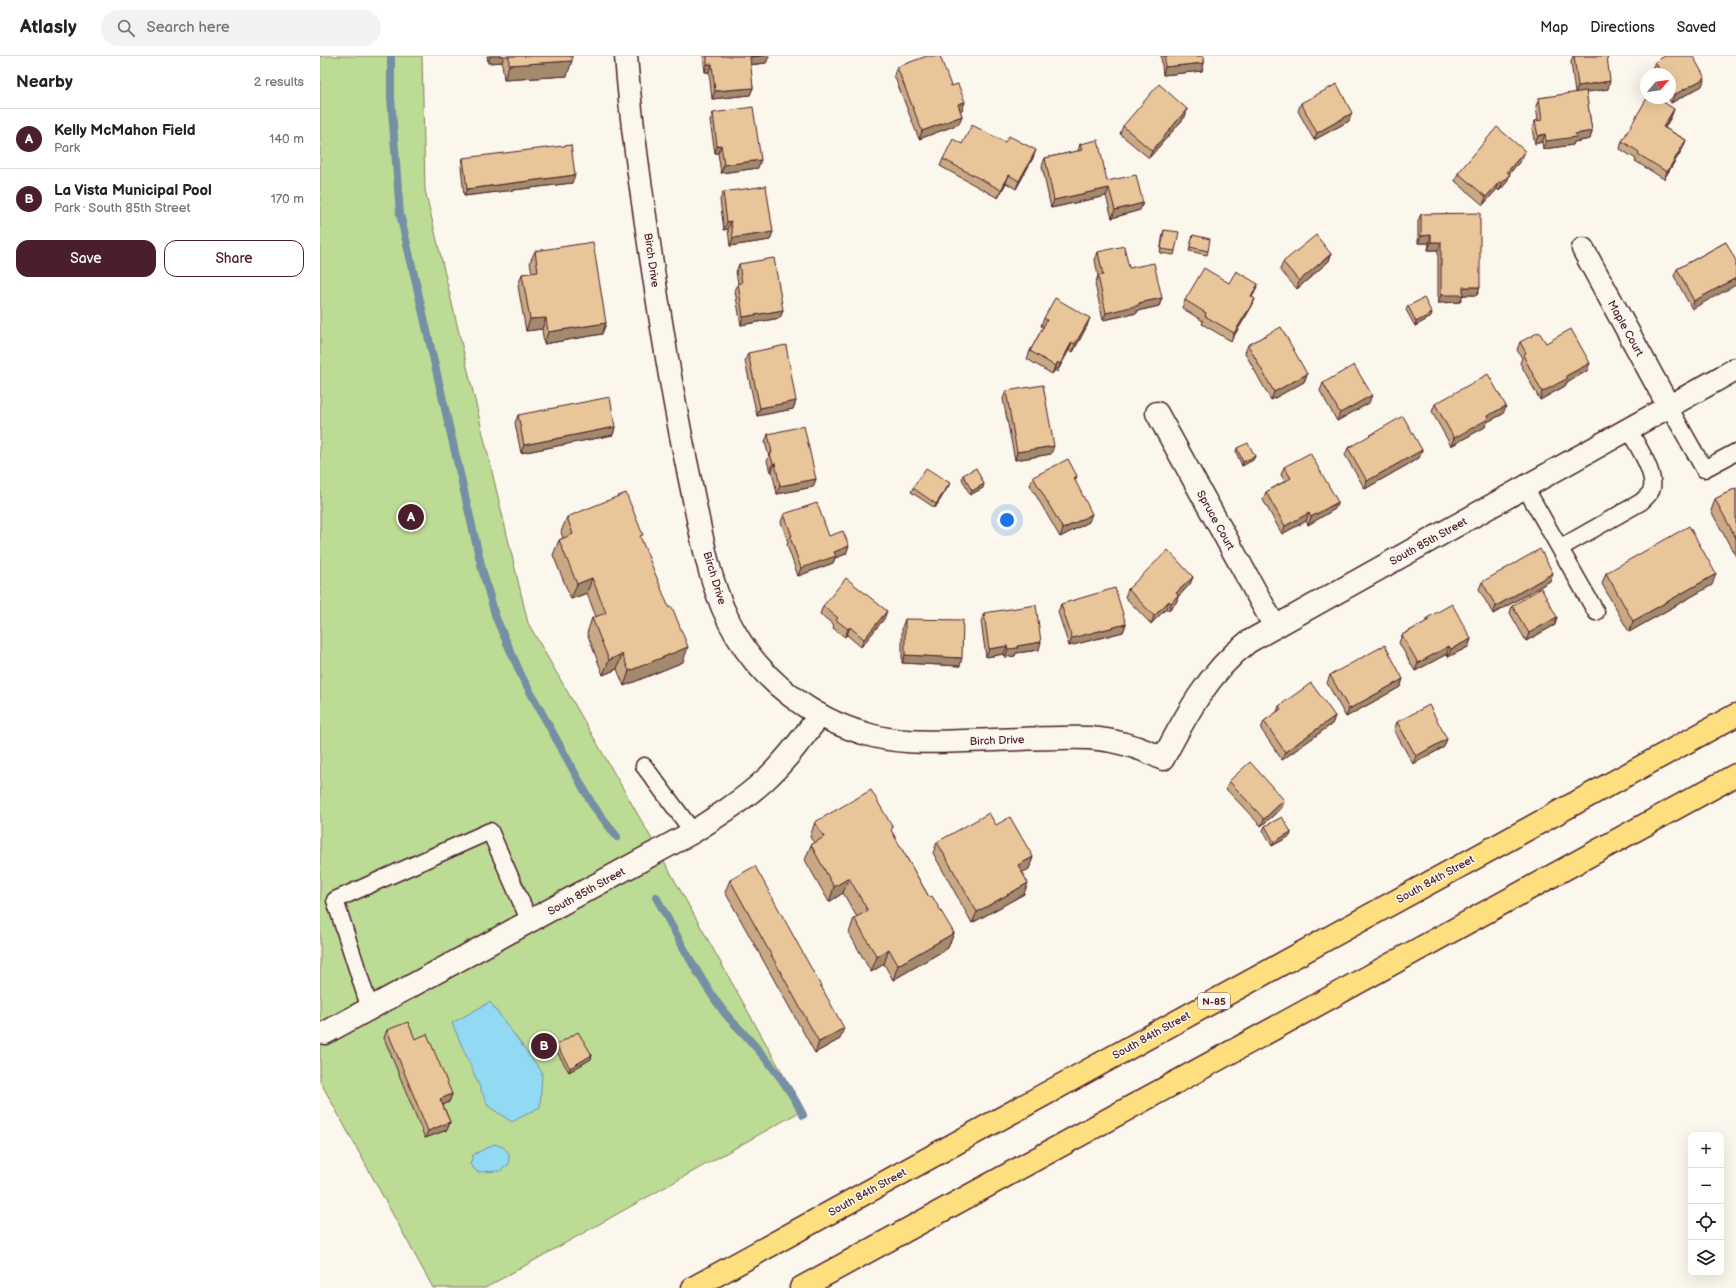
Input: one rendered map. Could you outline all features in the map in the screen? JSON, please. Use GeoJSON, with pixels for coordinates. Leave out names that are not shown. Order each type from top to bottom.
{"type":"FeatureCollection","features":[{"type":"Feature","properties":{"kind":"main road","name":"South 84th Street"},"geometry":{"type":"LineString","coordinates":[[693,1288],[1736,715]]}},
{"type":"Feature","properties":{"kind":"main road"},"geometry":{"type":"LineString","coordinates":[[801,1288],[1736,775]]}},
{"type":"Feature","properties":{"kind":"street","name":"Birch Drive"},"geometry":{"type":"LineString","coordinates":[[626,56],[631,122],[662,329],[683,446],[712,574],[728,618],[744,647],[776,684],[801,703],[820,715],[862,733],[893,740],[922,743],[1089,738],[1114,741],[1140,748],[1163,759]]}},
{"type":"Feature","properties":{"kind":"street","name":"Maple Court"},"geometry":{"type":"LineString","coordinates":[[1583,249],[1669,407]]}},
{"type":"Feature","properties":{"kind":"street","name":"South 85th Street"},"geometry":{"type":"LineString","coordinates":[[1163,759],[1198,696],[1220,666],[1248,642],[1274,626],[1736,369]]}},
{"type":"Feature","properties":{"kind":"street","name":"Spruce Court"},"geometry":{"type":"LineString","coordinates":[[1156,413],[1274,626]]}},
{"type":"Feature","properties":{"kind":"street","name":"South 85th Street"},"geometry":{"type":"LineString","coordinates":[[325,1034],[693,832],[732,807],[765,781],[779,767],[820,715]]}},
{"type":"Feature","properties":{"kind":"lane"},"geometry":{"type":"LineString","coordinates":[[1669,407],[1704,469],[1736,452]]}},
{"type":"Feature","properties":{"kind":"lane"},"geometry":{"type":"LineString","coordinates":[[1560,548],[1641,502],[1649,495],[1652,489],[1650,472],[1628,430]]}},
{"type":"Feature","properties":{"kind":"lane"},"geometry":{"type":"LineString","coordinates":[[1526,487],[1596,612]]}},
{"type":"Feature","properties":{"kind":"lane"},"geometry":{"type":"LineString","coordinates":[[644,766],[693,832]]}},
{"type":"Feature","properties":{"kind":"lane"},"geometry":{"type":"LineString","coordinates":[[370,1009],[335,900],[490,831],[530,922]]}},
{"type":"Feature","properties":{"kind":"green space"},"geometry":{"type":"Polygon","coordinates":[[[320,56],[422,56],[425,190],[528,623],[645,827],[803,1110],[485,1288],[433,1288],[320,1081],[320,56]]]}},
{"type":"Feature","properties":{"kind":"water"},"geometry":{"type":"Polygon","coordinates":[[[490,1002],[542,1072],[540,1107],[512,1122],[488,1106],[452,1023],[490,1002]]]}},
{"type":"Feature","properties":{"kind":"water"},"geometry":{"type":"Polygon","coordinates":[[[494,1144],[503,1147],[509,1153],[509,1164],[500,1171],[477,1172],[470,1164],[473,1155],[494,1144]]]}},
{"type":"Feature","properties":{"kind":"building"},"geometry":{"type":"Polygon","coordinates":[[[509,56],[572,56],[572,61],[509,65],[509,56]]]}},
{"type":"Feature","properties":{"kind":"building"},"geometry":{"type":"Polygon","coordinates":[[[707,56],[761,56],[750,57],[753,88],[715,91],[712,64],[707,64],[707,56]]]}},
{"type":"Feature","properties":{"kind":"building"},"geometry":{"type":"Polygon","coordinates":[[[927,56],[940,56],[951,86],[958,84],[965,102],[958,104],[962,116],[922,131],[897,67],[927,56]]]}},
{"type":"Feature","properties":{"kind":"building"},"geometry":{"type":"Polygon","coordinates":[[[1165,56],[1204,56],[1204,63],[1165,67],[1165,56]]]}},
{"type":"Feature","properties":{"kind":"building"},"geometry":{"type":"Polygon","coordinates":[[[1574,56],[1607,56],[1610,81],[1578,86],[1574,56]]]}},
{"type":"Feature","properties":{"kind":"building"},"geometry":{"type":"Polygon","coordinates":[[[1665,56],[1693,56],[1705,78],[1676,94],[1676,68],[1658,68],[1655,62],[1665,56]]]}},
{"type":"Feature","properties":{"kind":"building"},"geometry":{"type":"Polygon","coordinates":[[[1159,84],[1187,109],[1152,151],[1123,126],[1159,84]]]}},
{"type":"Feature","properties":{"kind":"building"},"geometry":{"type":"Polygon","coordinates":[[[1337,84],[1352,113],[1317,133],[1301,103],[1337,84]]]}},
{"type":"Feature","properties":{"kind":"building"},"geometry":{"type":"Polygon","coordinates":[[[1586,91],[1592,131],[1575,134],[1576,137],[1546,141],[1545,134],[1538,136],[1535,121],[1542,120],[1539,98],[1586,91]]]}},
{"type":"Feature","properties":{"kind":"building"},"geometry":{"type":"Polygon","coordinates":[[[1644,104],[1666,104],[1674,109],[1663,127],[1686,140],[1667,172],[1638,154],[1639,152],[1622,141],[1644,104]]]}},
{"type":"Feature","properties":{"kind":"building"},"geometry":{"type":"Polygon","coordinates":[[[753,107],[761,160],[724,165],[721,145],[717,146],[713,113],[753,107]]]}},
{"type":"Feature","properties":{"kind":"building"},"geometry":{"type":"Polygon","coordinates":[[[972,125],[1005,142],[1009,136],[1036,150],[1019,181],[1009,175],[1001,190],[943,159],[953,139],[962,144],[972,125]]]}},
{"type":"Feature","properties":{"kind":"building"},"geometry":{"type":"Polygon","coordinates":[[[1497,127],[1525,151],[1507,172],[1510,174],[1502,183],[1500,181],[1486,197],[1458,173],[1497,127]]]}},
{"type":"Feature","properties":{"kind":"building"},"geometry":{"type":"Polygon","coordinates":[[[1098,140],[1107,181],[1136,175],[1143,203],[1115,210],[1109,188],[1054,200],[1045,158],[1082,150],[1080,144],[1098,140]]]}},
{"type":"Feature","properties":{"kind":"building"},"geometry":{"type":"Polygon","coordinates":[[[571,145],[575,175],[467,189],[463,158],[571,145]]]}},
{"type":"Feature","properties":{"kind":"building"},"geometry":{"type":"Polygon","coordinates":[[[766,186],[773,232],[733,238],[731,221],[727,222],[723,192],[766,186]]]}},
{"type":"Feature","properties":{"kind":"building"},"geometry":{"type":"Polygon","coordinates":[[[1480,213],[1480,287],[1463,287],[1463,295],[1441,295],[1441,242],[1431,242],[1431,235],[1421,236],[1421,214],[1480,213]]]}},
{"type":"Feature","properties":{"kind":"building"},"geometry":{"type":"Polygon","coordinates":[[[1164,230],[1179,232],[1175,251],[1161,249],[1164,230]]]}},
{"type":"Feature","properties":{"kind":"building"},"geometry":{"type":"Polygon","coordinates":[[[1193,235],[1210,239],[1208,251],[1190,247],[1193,235]]]}},
{"type":"Feature","properties":{"kind":"building"},"geometry":{"type":"Polygon","coordinates":[[[1316,235],[1331,254],[1299,281],[1283,262],[1316,235]]]}},
{"type":"Feature","properties":{"kind":"building"},"geometry":{"type":"Polygon","coordinates":[[[593,242],[606,323],[548,332],[546,318],[530,319],[522,274],[538,272],[535,251],[593,242]]]}},
{"type":"Feature","properties":{"kind":"building"},"geometry":{"type":"Polygon","coordinates":[[[1726,242],[1736,261],[1736,278],[1694,301],[1677,269],[1726,242]]]}},
{"type":"Feature","properties":{"kind":"building"},"geometry":{"type":"Polygon","coordinates":[[[1124,246],[1129,268],[1154,263],[1162,298],[1106,313],[1098,276],[1103,275],[1098,252],[1124,246]]]}},
{"type":"Feature","properties":{"kind":"building"},"geometry":{"type":"Polygon","coordinates":[[[774,258],[783,310],[743,317],[738,283],[742,283],[739,264],[774,258]]]}},
{"type":"Feature","properties":{"kind":"building"},"geometry":{"type":"Polygon","coordinates":[[[1204,268],[1229,283],[1236,271],[1258,284],[1251,296],[1255,299],[1234,333],[1205,316],[1206,313],[1185,300],[1204,268]]]}},
{"type":"Feature","properties":{"kind":"building"},"geometry":{"type":"Polygon","coordinates":[[[1055,298],[1090,318],[1075,344],[1072,342],[1060,364],[1058,362],[1055,366],[1030,351],[1047,320],[1044,318],[1055,298]]]}},
{"type":"Feature","properties":{"kind":"building"},"geometry":{"type":"Polygon","coordinates":[[[1424,298],[1432,313],[1416,322],[1408,306],[1424,298]]]}},
{"type":"Feature","properties":{"kind":"building"},"geometry":{"type":"Polygon","coordinates":[[[1281,327],[1307,374],[1274,392],[1248,345],[1281,327]]]}},
{"type":"Feature","properties":{"kind":"building"},"geometry":{"type":"Polygon","coordinates":[[[1571,329],[1590,363],[1566,376],[1568,378],[1542,392],[1523,355],[1526,353],[1520,342],[1539,332],[1546,343],[1571,329]]]}},
{"type":"Feature","properties":{"kind":"building"},"geometry":{"type":"Polygon","coordinates":[[[786,345],[796,401],[760,408],[748,353],[786,345]]]}},
{"type":"Feature","properties":{"kind":"building"},"geometry":{"type":"Polygon","coordinates":[[[1354,365],[1372,395],[1340,413],[1323,383],[1354,365]]]}},
{"type":"Feature","properties":{"kind":"building"},"geometry":{"type":"Polygon","coordinates":[[[1488,374],[1506,406],[1487,416],[1488,419],[1454,438],[1435,404],[1488,374]]]}},
{"type":"Feature","properties":{"kind":"building"},"geometry":{"type":"Polygon","coordinates":[[[1043,385],[1054,446],[1017,452],[1006,391],[1043,385]]]}},
{"type":"Feature","properties":{"kind":"building"},"geometry":{"type":"Polygon","coordinates":[[[610,397],[615,427],[524,445],[518,415],[610,397]]]}},
{"type":"Feature","properties":{"kind":"building"},"geometry":{"type":"Polygon","coordinates":[[[1403,416],[1422,450],[1367,481],[1348,448],[1403,416]]]}},
{"type":"Feature","properties":{"kind":"building"},"geometry":{"type":"Polygon","coordinates":[[[804,426],[816,479],[780,486],[775,463],[773,464],[770,453],[772,453],[768,434],[804,426]]]}},
{"type":"Feature","properties":{"kind":"building"},"geometry":{"type":"Polygon","coordinates":[[[1248,443],[1255,456],[1243,462],[1237,448],[1248,443]]]}},
{"type":"Feature","properties":{"kind":"building"},"geometry":{"type":"Polygon","coordinates":[[[1310,453],[1338,502],[1311,517],[1309,513],[1285,526],[1266,492],[1291,478],[1284,467],[1310,453]]]}},
{"type":"Feature","properties":{"kind":"building"},"geometry":{"type":"Polygon","coordinates":[[[1068,459],[1077,476],[1074,478],[1092,514],[1063,529],[1033,477],[1068,459]]]}},
{"type":"Feature","properties":{"kind":"building"},"geometry":{"type":"Polygon","coordinates":[[[926,468],[950,483],[936,504],[913,488],[926,468]]]}},
{"type":"Feature","properties":{"kind":"building"},"geometry":{"type":"Polygon","coordinates":[[[976,468],[984,484],[972,491],[963,475],[976,468]]]}},
{"type":"Feature","properties":{"kind":"building"},"geometry":{"type":"Polygon","coordinates":[[[1736,488],[1736,538],[1715,499],[1736,488]]]}},
{"type":"Feature","properties":{"kind":"building"},"geometry":{"type":"Polygon","coordinates":[[[626,493],[643,535],[640,536],[669,608],[672,607],[688,647],[629,671],[622,654],[609,660],[592,618],[606,613],[592,578],[577,584],[559,540],[573,534],[567,517],[626,493]]]}},
{"type":"Feature","properties":{"kind":"building"},"geometry":{"type":"Polygon","coordinates":[[[817,503],[829,536],[843,531],[849,546],[834,552],[836,556],[801,568],[784,514],[817,503]]]}},
{"type":"Feature","properties":{"kind":"building"},"geometry":{"type":"Polygon","coordinates":[[[1689,526],[1716,574],[1633,621],[1606,573],[1689,526]]]}},
{"type":"Feature","properties":{"kind":"building"},"geometry":{"type":"Polygon","coordinates":[[[1540,549],[1553,573],[1496,606],[1482,582],[1540,549]]]}},
{"type":"Feature","properties":{"kind":"building"},"geometry":{"type":"Polygon","coordinates":[[[1168,550],[1193,577],[1176,593],[1178,595],[1171,603],[1169,601],[1154,616],[1128,589],[1168,550]]]}},
{"type":"Feature","properties":{"kind":"building"},"geometry":{"type":"Polygon","coordinates":[[[846,578],[887,611],[864,639],[850,627],[848,629],[836,620],[838,618],[823,606],[846,578]]]}},
{"type":"Feature","properties":{"kind":"building"},"geometry":{"type":"Polygon","coordinates":[[[1115,588],[1126,624],[1072,638],[1061,604],[1115,588]]]}},
{"type":"Feature","properties":{"kind":"building"},"geometry":{"type":"Polygon","coordinates":[[[1541,588],[1557,617],[1529,633],[1512,606],[1541,588]]]}},
{"type":"Feature","properties":{"kind":"building"},"geometry":{"type":"Polygon","coordinates":[[[1452,604],[1471,639],[1451,649],[1449,646],[1418,663],[1402,635],[1429,620],[1427,618],[1452,604]]]}},
{"type":"Feature","properties":{"kind":"building"},"geometry":{"type":"Polygon","coordinates":[[[1036,605],[1041,642],[1017,646],[1018,648],[1008,649],[1007,646],[989,649],[984,613],[1036,605]]]}},
{"type":"Feature","properties":{"kind":"building"},"geometry":{"type":"Polygon","coordinates":[[[905,619],[963,620],[962,658],[905,655],[905,619]]]}},
{"type":"Feature","properties":{"kind":"building"},"geometry":{"type":"Polygon","coordinates":[[[1385,645],[1403,679],[1349,709],[1330,675],[1385,645]]]}},
{"type":"Feature","properties":{"kind":"building"},"geometry":{"type":"Polygon","coordinates":[[[1311,683],[1335,716],[1285,752],[1264,721],[1281,709],[1279,706],[1311,683]]]}},
{"type":"Feature","properties":{"kind":"building"},"geometry":{"type":"Polygon","coordinates":[[[1429,705],[1447,739],[1416,756],[1397,722],[1429,705]]]}},
{"type":"Feature","properties":{"kind":"building"},"geometry":{"type":"Polygon","coordinates":[[[1250,762],[1284,800],[1264,819],[1229,781],[1250,762]]]}},
{"type":"Feature","properties":{"kind":"building"},"geometry":{"type":"Polygon","coordinates":[[[871,790],[893,828],[891,830],[929,897],[932,896],[954,933],[898,965],[889,949],[877,957],[854,918],[868,911],[849,878],[834,887],[811,845],[824,837],[815,822],[871,790]]]}},
{"type":"Feature","properties":{"kind":"building"},"geometry":{"type":"Polygon","coordinates":[[[989,813],[996,825],[1010,817],[1033,857],[1018,865],[1028,883],[977,912],[937,842],[989,813]]]}},
{"type":"Feature","properties":{"kind":"building"},"geometry":{"type":"Polygon","coordinates":[[[1282,817],[1291,832],[1274,842],[1265,826],[1282,817]]]}},
{"type":"Feature","properties":{"kind":"building"},"geometry":{"type":"Polygon","coordinates":[[[755,866],[844,1028],[819,1042],[730,880],[755,866]]]}},
{"type":"Feature","properties":{"kind":"building"},"geometry":{"type":"Polygon","coordinates":[[[408,1022],[415,1039],[427,1034],[452,1094],[440,1099],[450,1122],[428,1131],[387,1030],[408,1022]]]}},
{"type":"Feature","properties":{"kind":"building"},"geometry":{"type":"Polygon","coordinates":[[[578,1032],[592,1055],[570,1068],[556,1045],[578,1032]]]}},
{"type":"Feature","properties":{"kind":"waterway"},"geometry":{"type":"LineString","coordinates":[[391,56],[391,98],[400,214],[482,569],[496,618],[522,677],[592,804],[617,837]]}},
{"type":"Feature","properties":{"kind":"waterway"},"geometry":{"type":"LineString","coordinates":[[656,897],[714,998],[726,1015],[778,1074],[803,1115]]}},
{"type":"Feature","properties":{"kind":"place","name":"Kelly McMahon Field"},"geometry":{"type":"Point","coordinates":[411,517]}},
{"type":"Feature","properties":{"kind":"place","name":"La Vista Municipal Pool"},"geometry":{"type":"Point","coordinates":[544,1046]}}]}
